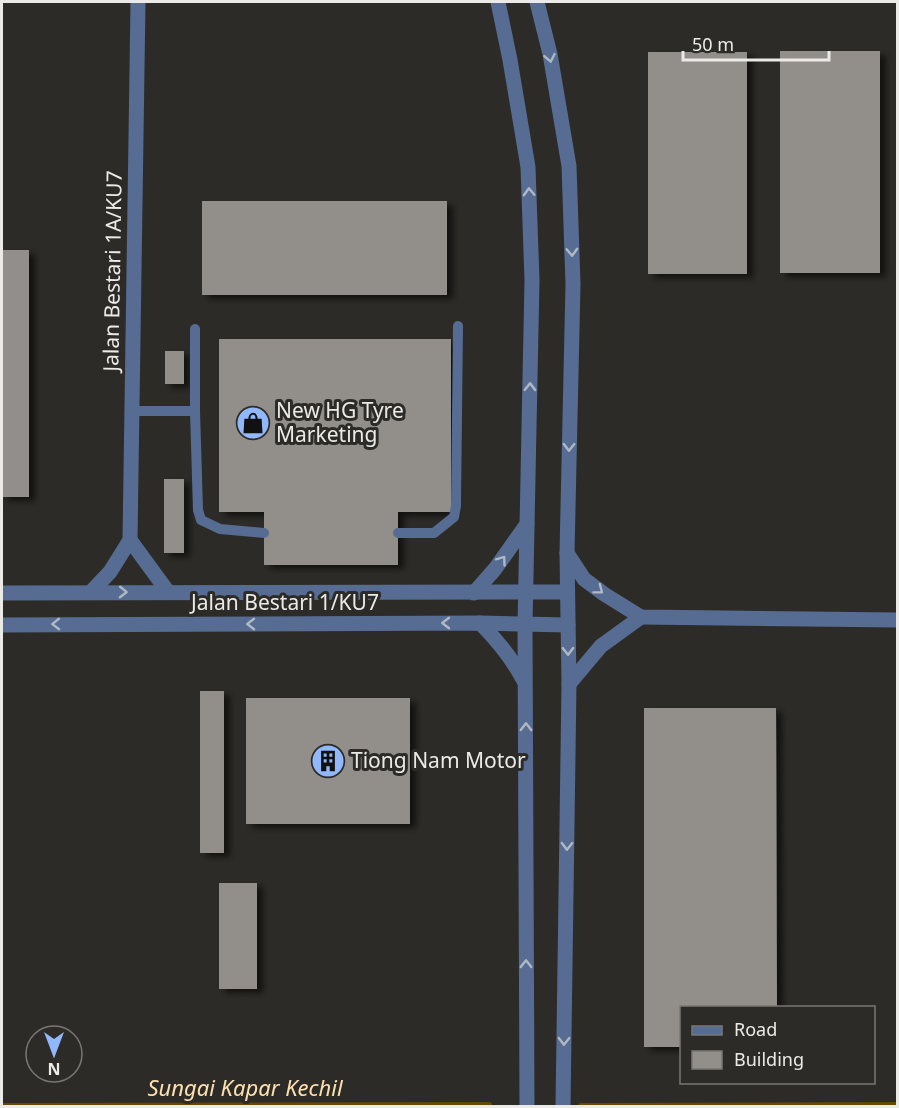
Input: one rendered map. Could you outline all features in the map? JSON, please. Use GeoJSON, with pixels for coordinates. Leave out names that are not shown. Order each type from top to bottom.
{"type":"FeatureCollection","features":[{"type":"Feature","properties":{"kind":"street","name":"Jalan Bestari 1A/KU7"},"geometry":{"type":"LineString","coordinates":[[130,540],[138,2]]}},
{"type":"Feature","properties":{"kind":"street"},"geometry":{"type":"LineString","coordinates":[[498,2],[528,167],[532,280],[525,625],[527,1107]]}},
{"type":"Feature","properties":{"kind":"street"},"geometry":{"type":"LineString","coordinates":[[537,2],[550,54],[569,166],[573,284],[567,553],[569,684],[563,1107]]}},
{"type":"Feature","properties":{"kind":"street"},"geometry":{"type":"LineString","coordinates":[[474,593],[495,569],[527,523]]}},
{"type":"Feature","properties":{"kind":"street"},"geometry":{"type":"LineString","coordinates":[[92,591],[110,572],[130,540],[168,592]]}},
{"type":"Feature","properties":{"kind":"street"},"geometry":{"type":"LineString","coordinates":[[567,553],[584,579],[641,617],[897,620]]}},
{"type":"Feature","properties":{"kind":"street","name":"Jalan Bestari 1/KU7"},"geometry":{"type":"LineString","coordinates":[[2,593],[92,591],[567,592]]}},
{"type":"Feature","properties":{"kind":"street"},"geometry":{"type":"LineString","coordinates":[[569,684],[601,646],[641,617]]}},
{"type":"Feature","properties":{"kind":"street"},"geometry":{"type":"LineString","coordinates":[[480,623],[499,642],[514,662],[525,683]]}},
{"type":"Feature","properties":{"kind":"street","name":"Jalan Bestari 1/KU7"},"geometry":{"type":"LineString","coordinates":[[2,625],[480,623],[568,625]]}},
{"type":"Feature","properties":{"kind":"lane"},"geometry":{"type":"LineString","coordinates":[[398,533],[434,533],[454,516],[458,326]]}},
{"type":"Feature","properties":{"kind":"lane"},"geometry":{"type":"LineString","coordinates":[[195,329],[198,510],[201,520],[220,529],[264,533]]}},
{"type":"Feature","properties":{"kind":"lane"},"geometry":{"type":"LineString","coordinates":[[133,411],[195,411]]}},
{"type":"Feature","properties":{"kind":"building"},"geometry":{"type":"Polygon","coordinates":[[[780,51],[880,51],[880,273],[780,273],[780,51]]]}},
{"type":"Feature","properties":{"kind":"building"},"geometry":{"type":"Polygon","coordinates":[[[648,52],[747,52],[747,274],[648,274],[648,52]]]}},
{"type":"Feature","properties":{"kind":"building"},"geometry":{"type":"Polygon","coordinates":[[[202,201],[447,201],[447,295],[202,295],[202,201]]]}},
{"type":"Feature","properties":{"kind":"building"},"geometry":{"type":"Polygon","coordinates":[[[2,250],[29,250],[29,497],[2,497],[2,250]]]}},
{"type":"Feature","properties":{"kind":"building"},"geometry":{"type":"Polygon","coordinates":[[[219,339],[451,339],[451,512],[398,512],[398,565],[264,565],[264,512],[219,512],[219,339]]]}},
{"type":"Feature","properties":{"kind":"building"},"geometry":{"type":"Polygon","coordinates":[[[165,351],[184,351],[184,384],[165,384],[165,351]]]}},
{"type":"Feature","properties":{"kind":"building"},"geometry":{"type":"Polygon","coordinates":[[[164,479],[184,479],[184,553],[164,553],[164,479]]]}},
{"type":"Feature","properties":{"kind":"building"},"geometry":{"type":"Polygon","coordinates":[[[200,691],[224,691],[224,853],[200,853],[200,691]]]}},
{"type":"Feature","properties":{"kind":"building","name":"Tiong Nam Motor"},"geometry":{"type":"Polygon","coordinates":[[[246,698],[410,698],[410,824],[246,824],[246,698]]]}},
{"type":"Feature","properties":{"kind":"building"},"geometry":{"type":"Polygon","coordinates":[[[644,708],[776,708],[777,1006],[680,1006],[680,1047],[644,1047],[644,708]]]}},
{"type":"Feature","properties":{"kind":"building"},"geometry":{"type":"Polygon","coordinates":[[[219,883],[257,883],[257,989],[219,989],[219,883]]]}},
{"type":"Feature","properties":{"kind":"waterway","name":"Sungai Kapar Kechil"},"geometry":{"type":"LineString","coordinates":[[2,1106],[489,1105]]}},
{"type":"Feature","properties":{"kind":"waterway","name":"Sungai Kapar Kechil"},"geometry":{"type":"LineString","coordinates":[[581,1106],[898,1105]]}},
{"type":"Feature","properties":{"kind":"place","name":"New HG Tyre Marketing"},"geometry":{"type":"Point","coordinates":[253,423]}},
{"type":"Feature","properties":{"kind":"place","name":"Tiong Nam Motor"},"geometry":{"type":"Point","coordinates":[328,761]}}]}
